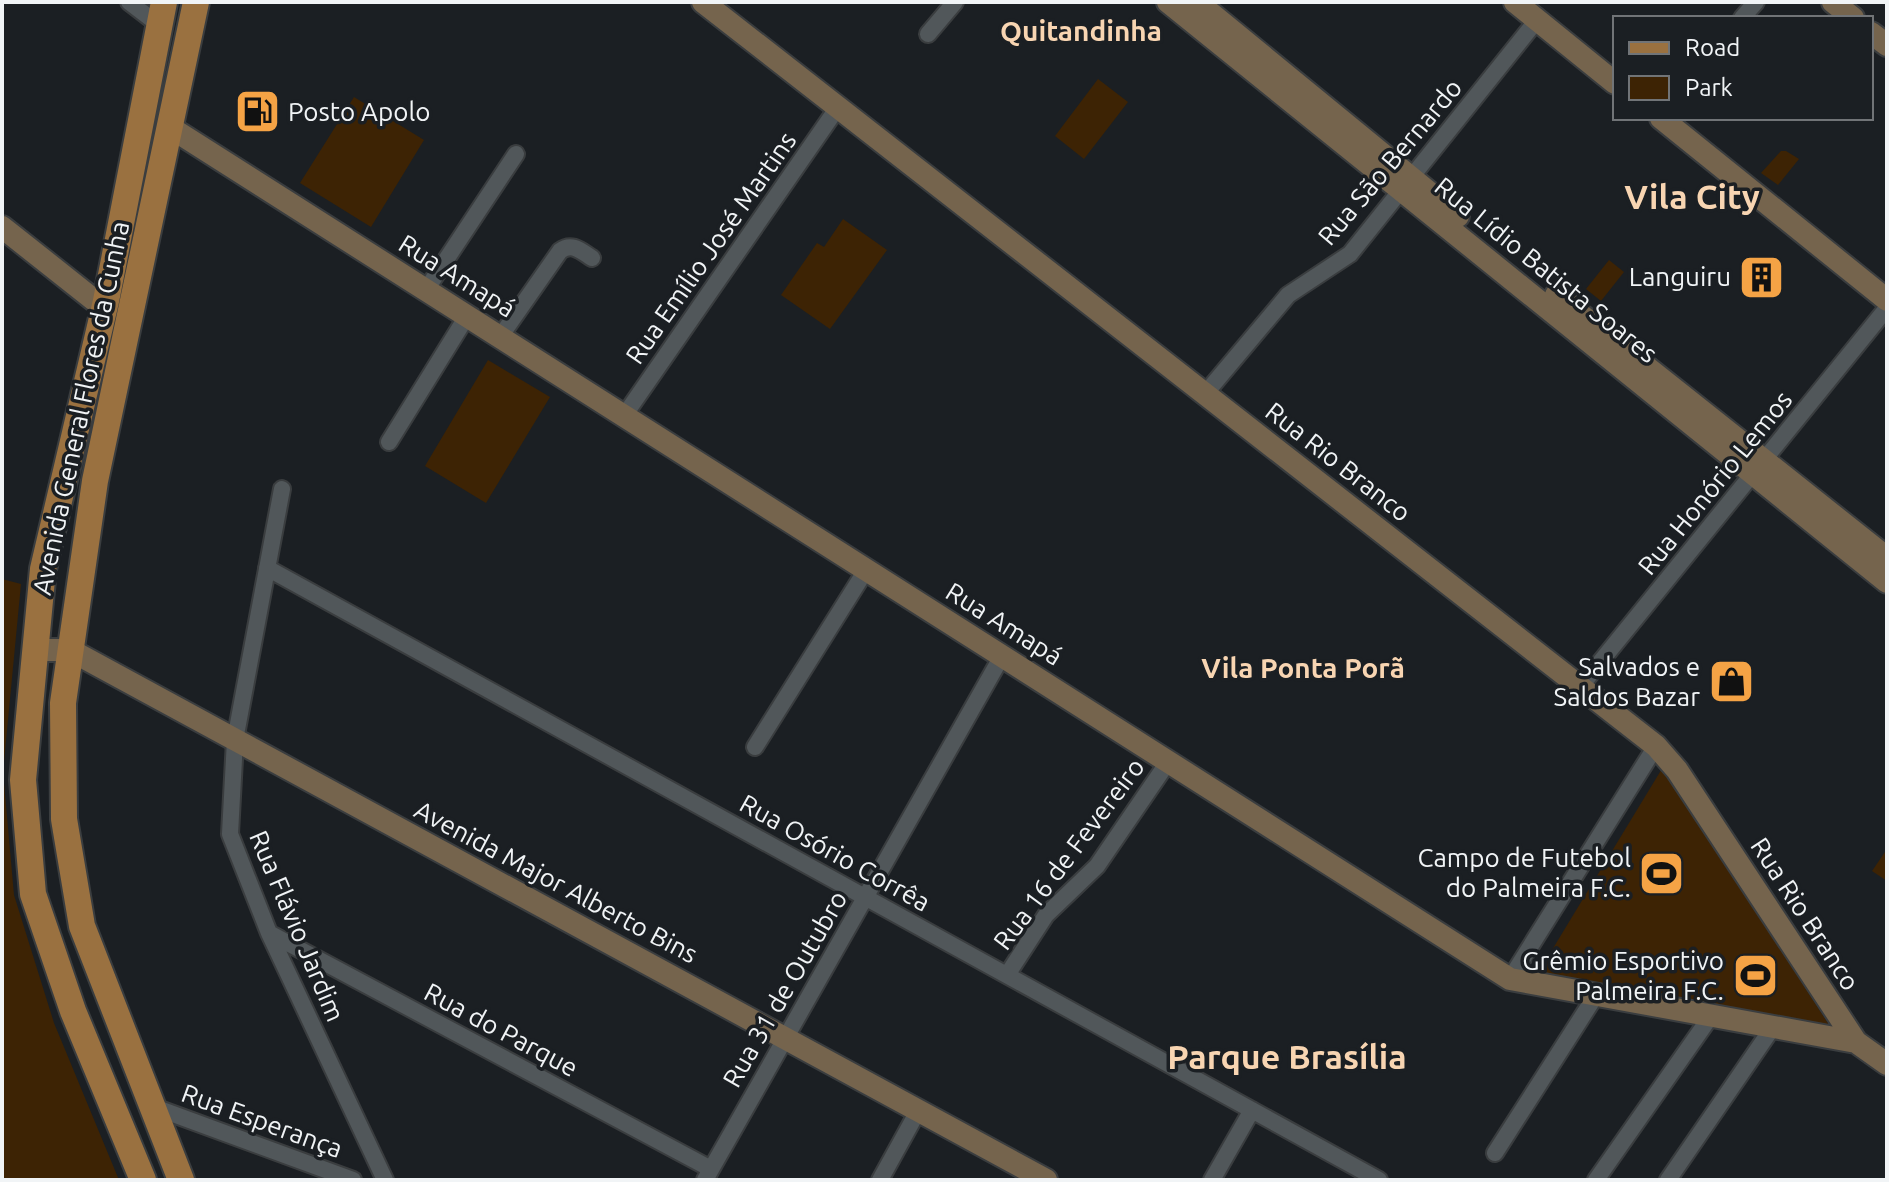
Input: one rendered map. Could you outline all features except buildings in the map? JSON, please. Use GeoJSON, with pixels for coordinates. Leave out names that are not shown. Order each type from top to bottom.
{"type":"FeatureCollection","features":[{"type":"Feature","properties":{"kind":"main road","name":"Avenida General Flores da Cunha"},"geometry":{"type":"LineString","coordinates":[[181,1180],[82,926],[64,819],[63,703],[95,481],[196,2]]}},
{"type":"Feature","properties":{"kind":"main road","name":"Avenida General Flores da Cunha"},"geometry":{"type":"LineString","coordinates":[[143,1180],[73,1011],[33,894],[23,780],[43,569],[106,301],[161,14]]}},
{"type":"Feature","properties":{"kind":"main road"},"geometry":{"type":"LineString","coordinates":[[106,301],[137,288]]}},
{"type":"Feature","properties":{"kind":"street"},"geometry":{"type":"LineString","coordinates":[[129,2],[161,14]]}},
{"type":"Feature","properties":{"kind":"street","name":"Rua Rio Branco"},"geometry":{"type":"LineString","coordinates":[[703,2],[1656,746],[1677,770],[1856,1042]]}},
{"type":"Feature","properties":{"kind":"street"},"geometry":{"type":"LineString","coordinates":[[928,34],[955,2]]}},
{"type":"Feature","properties":{"kind":"street"},"geometry":{"type":"LineString","coordinates":[[1515,2],[1613,81]]}},
{"type":"Feature","properties":{"kind":"street"},"geometry":{"type":"LineString","coordinates":[[1833,2],[1850,16]]}},
{"type":"Feature","properties":{"kind":"street","name":"Rua Lídio Batista Soares"},"geometry":{"type":"LineString","coordinates":[[1182,4],[1759,467],[1887,582]]}},
{"type":"Feature","properties":{"kind":"street","name":"Rua São Bernardo"},"geometry":{"type":"LineString","coordinates":[[1205,394],[1288,295],[1350,254],[1537,20]]}},
{"type":"Feature","properties":{"kind":"street","name":"Rua Emílio José Martins"},"geometry":{"type":"LineString","coordinates":[[624,416],[838,107]]}},
{"type":"Feature","properties":{"kind":"street"},"geometry":{"type":"LineString","coordinates":[[1663,120],[1887,300]]}},
{"type":"Feature","properties":{"kind":"street","name":"Rua Amapá"},"geometry":{"type":"LineString","coordinates":[[171,128],[1510,979],[1856,1042]]}},
{"type":"Feature","properties":{"kind":"street"},"geometry":{"type":"LineString","coordinates":[[426,290],[516,154]]}},
{"type":"Feature","properties":{"kind":"street"},"geometry":{"type":"LineString","coordinates":[[2,227],[94,300],[106,301]]}},
{"type":"Feature","properties":{"kind":"street"},"geometry":{"type":"LineString","coordinates":[[500,337],[560,251],[574,247],[592,258]]}},
{"type":"Feature","properties":{"kind":"street","name":"Rua Honório Lemos"},"geometry":{"type":"LineString","coordinates":[[1580,687],[1887,308]]}},
{"type":"Feature","properties":{"kind":"street"},"geometry":{"type":"LineString","coordinates":[[389,442],[467,316]]}},
{"type":"Feature","properties":{"kind":"street","name":"Rua Lídio Batista Soares"},"geometry":{"type":"LineString","coordinates":[[1759,467],[1887,558]]}},
{"type":"Feature","properties":{"kind":"street","name":"Rua Flávio Jardim"},"geometry":{"type":"LineString","coordinates":[[282,489],[235,740],[230,834],[269,933],[385,1180]]}},
{"type":"Feature","properties":{"kind":"street","name":"Rua Osório Corrêa"},"geometry":{"type":"LineString","coordinates":[[267,568],[1379,1180]]}},
{"type":"Feature","properties":{"kind":"street"},"geometry":{"type":"LineString","coordinates":[[755,747],[866,570]]}},
{"type":"Feature","properties":{"kind":"street","name":"Avenida Major Alberto Bins"},"geometry":{"type":"LineString","coordinates":[[35,650],[70,650],[1043,1179]]}},
{"type":"Feature","properties":{"kind":"street","name":"Rua 31 de Outubro"},"geometry":{"type":"LineString","coordinates":[[708,1174],[1002,656]]}},
{"type":"Feature","properties":{"kind":"street"},"geometry":{"type":"LineString","coordinates":[[1510,979],[1656,746]]}},
{"type":"Feature","properties":{"kind":"street","name":"Rua 16 de Fevereiro"},"geometry":{"type":"LineString","coordinates":[[1007,975],[1046,915],[1097,866],[1168,762]]}},
{"type":"Feature","properties":{"kind":"street","name":"Rua do Parque"},"geometry":{"type":"LineString","coordinates":[[269,933],[708,1174]]}},
{"type":"Feature","properties":{"kind":"street"},"geometry":{"type":"LineString","coordinates":[[1495,1153],[1596,995]]}},
{"type":"Feature","properties":{"kind":"street"},"geometry":{"type":"LineString","coordinates":[[1596,1180],[1711,1016]]}},
{"type":"Feature","properties":{"kind":"street"},"geometry":{"type":"LineString","coordinates":[[1668,1180],[1773,1027]]}},
{"type":"Feature","properties":{"kind":"street"},"geometry":{"type":"LineString","coordinates":[[1856,1042],[1887,1064]]}},
{"type":"Feature","properties":{"kind":"street","name":"Rua Esperança"},"geometry":{"type":"LineString","coordinates":[[154,1107],[353,1180]]}},
{"type":"Feature","properties":{"kind":"street"},"geometry":{"type":"LineString","coordinates":[[1212,1180],[1252,1110]]}},
{"type":"Feature","properties":{"kind":"street"},"geometry":{"type":"LineString","coordinates":[[880,1180],[918,1111]]}},
{"type":"Feature","properties":{"kind":"green space"},"geometry":{"type":"Polygon","coordinates":[[[1098,79],[1128,102],[1084,159],[1055,136],[1098,79]]]}},
{"type":"Feature","properties":{"kind":"green space"},"geometry":{"type":"Polygon","coordinates":[[[354,97],[424,140],[371,227],[300,183],[354,97]]]}},
{"type":"Feature","properties":{"kind":"green space"},"geometry":{"type":"Polygon","coordinates":[[[1781,151],[1799,159],[1778,185],[1761,173],[1781,151]]]}},
{"type":"Feature","properties":{"kind":"green space"},"geometry":{"type":"Polygon","coordinates":[[[843,219],[887,250],[830,329],[781,295],[817,243],[824,247],[843,219]]]}},
{"type":"Feature","properties":{"kind":"green space"},"geometry":{"type":"Polygon","coordinates":[[[1609,260],[1624,272],[1601,301],[1586,289],[1609,260]]]}},
{"type":"Feature","properties":{"kind":"green space"},"geometry":{"type":"Polygon","coordinates":[[[488,360],[550,397],[486,503],[425,466],[488,360]]]}},
{"type":"Feature","properties":{"kind":"green space"},"geometry":{"type":"Polygon","coordinates":[[[2,579],[21,584],[3,772],[14,895],[54,1023],[119,1180],[2,1180],[2,579]]]}},
{"type":"Feature","properties":{"kind":"green space"},"geometry":{"type":"Polygon","coordinates":[[[1663,767],[1831,1028],[1538,973],[1663,767]]]}},
{"type":"Feature","properties":{"kind":"green space"},"geometry":{"type":"Polygon","coordinates":[[[1887,849],[1887,881],[1872,871],[1887,849]]]}},
{"type":"Feature","properties":{"kind":"place","name":"Posto Apolo"},"geometry":{"type":"Point","coordinates":[257,112]}},
{"type":"Feature","properties":{"kind":"place","name":"Languiru"},"geometry":{"type":"Point","coordinates":[1762,277]}},
{"type":"Feature","properties":{"kind":"place","name":"Salvados e Saldos Bazar"},"geometry":{"type":"Point","coordinates":[1731,682]}},
{"type":"Feature","properties":{"kind":"place","name":"Campo de Futebol do Palmeira F.C."},"geometry":{"type":"Point","coordinates":[1662,873]}},
{"type":"Feature","properties":{"kind":"place","name":"Grêmio Esportivo Palmeira F.C."},"geometry":{"type":"Point","coordinates":[1755,976]}},
{"type":"Feature","properties":{"kind":"district","name":"Quitandinha"},"geometry":{"type":"Point","coordinates":[1081,31]}},
{"type":"Feature","properties":{"kind":"district","name":"Vila City"},"geometry":{"type":"Point","coordinates":[1692,197]}},
{"type":"Feature","properties":{"kind":"district","name":"Vila Ponta Porã"},"geometry":{"type":"Point","coordinates":[1303,668]}},
{"type":"Feature","properties":{"kind":"district","name":"Parque Brasília"},"geometry":{"type":"Point","coordinates":[1287,1057]}}]}
